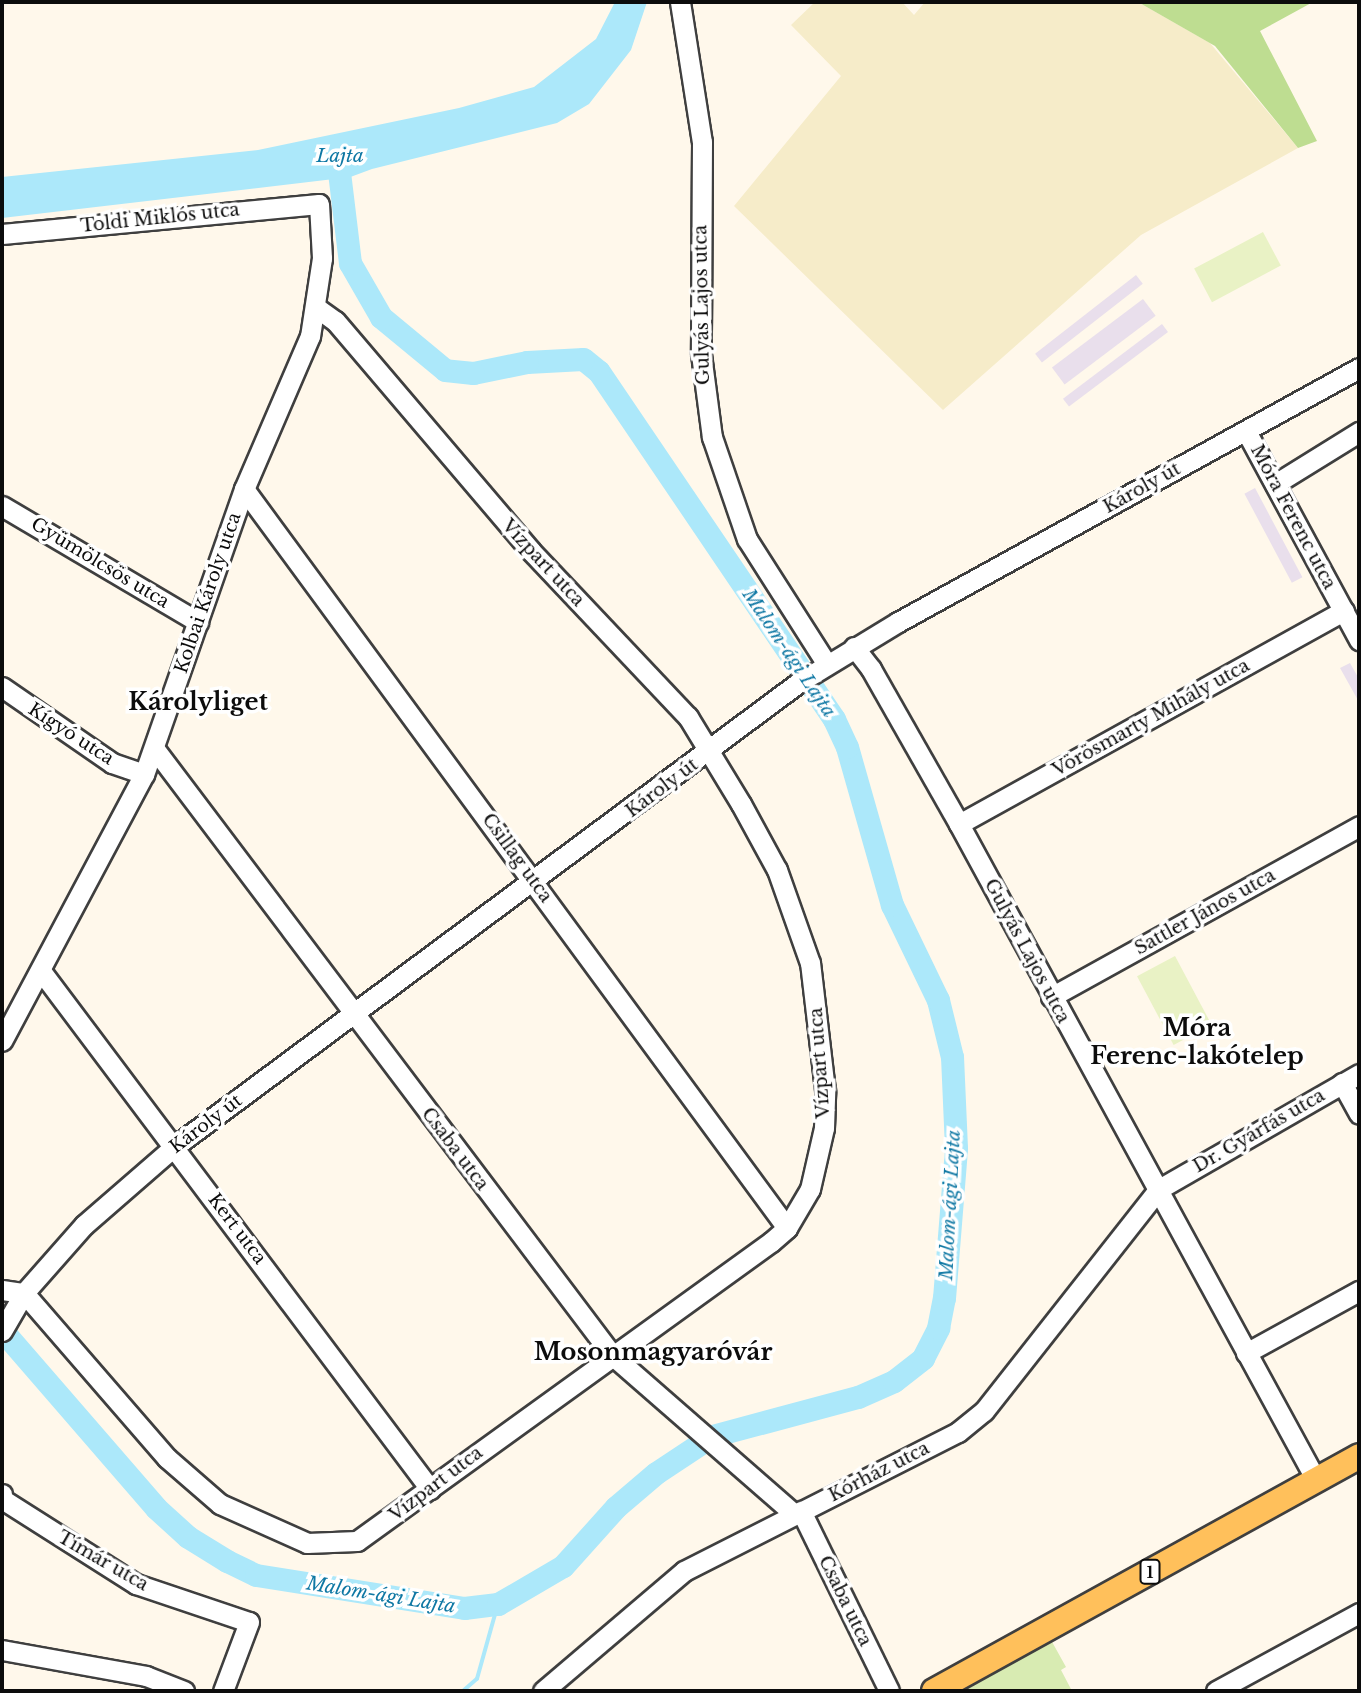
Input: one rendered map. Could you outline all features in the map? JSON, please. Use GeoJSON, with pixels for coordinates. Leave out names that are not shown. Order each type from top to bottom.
{"type":"FeatureCollection","features":[{"type":"Feature","properties":{"kind":"main road","name":"1"},"geometry":{"type":"LineString","coordinates":[[938,1690],[1359,1456]]}},
{"type":"Feature","properties":{"kind":"street","name":"Gulyás Lajos utca"},"geometry":{"type":"LineString","coordinates":[[680,2],[702,142],[701,341],[712,437],[747,539],[821,667]]}},
{"type":"Feature","properties":{"kind":"street","name":"Toldi Miklós utca"},"geometry":{"type":"LineString","coordinates":[[2,234],[319,204]]}},
{"type":"Feature","properties":{"kind":"street","name":"Kolbai Károly utca"},"geometry":{"type":"LineString","coordinates":[[2,1041],[144,774],[154,748],[244,489],[310,336],[317,308],[322,258],[319,204]]}},
{"type":"Feature","properties":{"kind":"street","name":"Vízpart utca"},"geometry":{"type":"LineString","coordinates":[[24,1293],[167,1458],[220,1504],[245,1519],[307,1542],[357,1541],[788,1228],[807,1197],[824,1128],[816,1001],[810,963],[777,870],[688,717],[523,542],[335,321],[317,308]]}},
{"type":"Feature","properties":{"kind":"street","name":"Károly út"},"geometry":{"type":"LineString","coordinates":[[2,1331],[24,1293],[84,1225],[175,1146],[710,752],[798,682],[854,647],[1359,368]]}},
{"type":"Feature","properties":{"kind":"street","name":"Móra Ferenc utca"},"geometry":{"type":"LineString","coordinates":[[1246,431],[1359,640]]}},
{"type":"Feature","properties":{"kind":"street"},"geometry":{"type":"LineString","coordinates":[[1275,484],[1359,432]]}},
{"type":"Feature","properties":{"kind":"street","name":"Csillag utca"},"geometry":{"type":"LineString","coordinates":[[244,489],[788,1228]]}},
{"type":"Feature","properties":{"kind":"street","name":"Gyümölcsös utca"},"geometry":{"type":"LineString","coordinates":[[2,506],[198,622]]}},
{"type":"Feature","properties":{"kind":"street","name":"Vörösmarty Mihály utca"},"geometry":{"type":"LineString","coordinates":[[959,824],[1344,611]]}},
{"type":"Feature","properties":{"kind":"street","name":"Gulyás Lajos utca"},"geometry":{"type":"LineString","coordinates":[[854,647],[871,668],[959,824],[1316,1480]]}},
{"type":"Feature","properties":{"kind":"street","name":"Kígyó utca"},"geometry":{"type":"LineString","coordinates":[[2,687],[112,762],[144,774]]}},
{"type":"Feature","properties":{"kind":"street","name":"Csaba utca"},"geometry":{"type":"LineString","coordinates":[[154,748],[352,1015],[612,1355],[797,1513],[889,1691]]}},
{"type":"Feature","properties":{"kind":"street","name":"Sattler János utca"},"geometry":{"type":"LineString","coordinates":[[1051,997],[1359,826]]}},
{"type":"Feature","properties":{"kind":"street","name":"Kert utca"},"geometry":{"type":"LineString","coordinates":[[41,971],[430,1489]]}},
{"type":"Feature","properties":{"kind":"street"},"geometry":{"type":"LineString","coordinates":[[1351,1078],[1359,1114]]}},
{"type":"Feature","properties":{"kind":"street","name":"Dr. Gyárfás utca"},"geometry":{"type":"LineString","coordinates":[[1158,1189],[1351,1078]]}},
{"type":"Feature","properties":{"kind":"street","name":"Kórház utca"},"geometry":{"type":"LineString","coordinates":[[543,1691],[684,1571],[958,1432],[984,1411],[1158,1189]]}},
{"type":"Feature","properties":{"kind":"street"},"geometry":{"type":"LineString","coordinates":[[2,1290],[24,1293]]}},
{"type":"Feature","properties":{"kind":"street"},"geometry":{"type":"LineString","coordinates":[[1246,1353],[1359,1291]]}},
{"type":"Feature","properties":{"kind":"street","name":"Tímár utca"},"geometry":{"type":"LineString","coordinates":[[2,1497],[136,1584],[249,1622],[223,1691]]}},
{"type":"Feature","properties":{"kind":"street"},"geometry":{"type":"LineString","coordinates":[[1216,1691],[1359,1613]]}},
{"type":"Feature","properties":{"kind":"street"},"geometry":{"type":"LineString","coordinates":[[2,1650],[143,1684],[184,1691]]}},
{"type":"Feature","properties":{"kind":"shaded area"},"geometry":{"type":"Polygon","coordinates":[[[815,2],[902,2],[914,15],[925,2],[1138,2],[1210,43],[1298,148],[1141,235],[943,410],[734,206],[841,76],[791,25],[815,2]]]}},
{"type":"Feature","properties":{"kind":"shaded area"},"geometry":{"type":"Polygon","coordinates":[[[1136,275],[1143,284],[1042,362],[1035,354],[1136,275]]]}},
{"type":"Feature","properties":{"kind":"shaded area"},"geometry":{"type":"Polygon","coordinates":[[[1143,299],[1156,316],[1065,384],[1052,368],[1143,299]]]}},
{"type":"Feature","properties":{"kind":"shaded area"},"geometry":{"type":"Polygon","coordinates":[[[1162,324],[1168,332],[1069,407],[1063,399],[1162,324]]]}},
{"type":"Feature","properties":{"kind":"shaded area"},"geometry":{"type":"Polygon","coordinates":[[[1255,488],[1302,577],[1292,583],[1244,494],[1255,488]]]}},
{"type":"Feature","properties":{"kind":"shaded area"},"geometry":{"type":"Polygon","coordinates":[[[1350,663],[1359,679],[1359,702],[1340,668],[1350,663]]]}},
{"type":"Feature","properties":{"kind":"green space"},"geometry":{"type":"Polygon","coordinates":[[[1138,2],[1313,2],[1260,31],[1317,141],[1298,148],[1215,46],[1138,2]]]}},
{"type":"Feature","properties":{"kind":"green space"},"geometry":{"type":"Polygon","coordinates":[[[1263,232],[1281,266],[1212,302],[1194,269],[1263,232]]]}},
{"type":"Feature","properties":{"kind":"green space"},"geometry":{"type":"Polygon","coordinates":[[[1175,956],[1212,1025],[1174,1045],[1137,976],[1175,956]]]}},
{"type":"Feature","properties":{"kind":"green space"},"geometry":{"type":"Polygon","coordinates":[[[1051,1640],[1066,1667],[1061,1670],[1072,1691],[957,1691],[1051,1640]]]}},
{"type":"Feature","properties":{"kind":"water","name":"Lajta"},"geometry":{"type":"Polygon","coordinates":[[[615,2],[647,2],[631,50],[589,104],[557,123],[372,169],[345,179],[346,192],[337,196],[334,179],[2,218],[2,177],[258,150],[459,108],[534,87],[596,39],[615,2]]]}},
{"type":"Feature","properties":{"kind":"waterway","name":"Malom-ági Lajta"},"geometry":{"type":"LineString","coordinates":[[2,1330],[156,1508],[188,1537],[227,1561],[256,1575],[464,1608],[498,1604],[563,1566],[616,1507],[656,1473],[712,1436],[858,1397],[894,1381],[923,1358],[938,1328],[944,1298],[956,1148],[952,1057],[938,1000],[892,905],[847,747],[834,719],[598,371],[583,359],[527,362],[473,373],[445,370],[381,317],[350,263],[338,164]]}},
{"type":"Feature","properties":{"kind":"waterway"},"geometry":{"type":"LineString","coordinates":[[463,1691],[477,1679],[498,1604]]}},
{"type":"Feature","properties":{"kind":"district","name":"Károlyliget"},"geometry":{"type":"Point","coordinates":[198,702]}},
{"type":"Feature","properties":{"kind":"district","name":"Móra Ferenc-lakótelep"},"geometry":{"type":"Point","coordinates":[1197,1042]}},
{"type":"Feature","properties":{"kind":"district","name":"Mosonmagyaróvár"},"geometry":{"type":"Point","coordinates":[653,1352]}}]}
